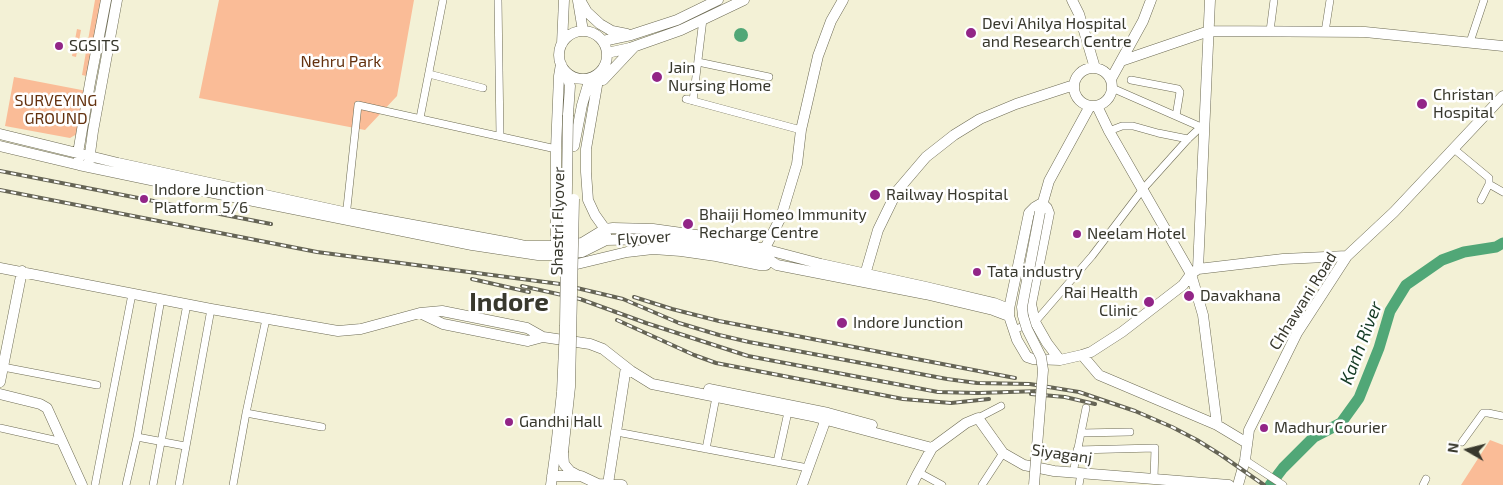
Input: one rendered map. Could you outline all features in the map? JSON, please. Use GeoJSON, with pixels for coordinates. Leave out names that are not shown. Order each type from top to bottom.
{"type":"FeatureCollection","features":[{"type":"Feature","properties":{"kind":"street"},"geometry":{"type":"LineString","coordinates":[[84,166],[84,154],[106,0]]}},
{"type":"Feature","properties":{"kind":"street"},"geometry":{"type":"LineString","coordinates":[[84,154],[117,0]]}},
{"type":"Feature","properties":{"kind":"street"},"geometry":{"type":"LineString","coordinates":[[420,118],[443,0]]}},
{"type":"Feature","properties":{"kind":"street"},"geometry":{"type":"LineString","coordinates":[[498,0],[500,136]]}},
{"type":"Feature","properties":{"kind":"street"},"geometry":{"type":"LineString","coordinates":[[562,44],[568,36],[577,32],[588,31],[597,35],[603,41],[607,54],[604,67],[594,76],[582,79],[573,77],[563,68],[559,55],[562,44],[564,0]]}},
{"type":"Feature","properties":{"kind":"street"},"geometry":{"type":"LineString","coordinates":[[579,0],[583,31]]}},
{"type":"Feature","properties":{"kind":"street"},"geometry":{"type":"LineString","coordinates":[[579,0],[600,24],[612,31],[630,35]]}},
{"type":"Feature","properties":{"kind":"street"},"geometry":{"type":"LineString","coordinates":[[603,41],[630,35],[677,20],[718,0]]}},
{"type":"Feature","properties":{"kind":"street"},"geometry":{"type":"LineString","coordinates":[[607,54],[681,30],[744,0]]}},
{"type":"Feature","properties":{"kind":"street"},"geometry":{"type":"LineString","coordinates":[[757,259],[781,217],[797,164],[801,130],[818,56],[831,21],[843,0]]}},
{"type":"Feature","properties":{"kind":"street"},"geometry":{"type":"LineString","coordinates":[[1072,0],[1095,68]]}},
{"type":"Feature","properties":{"kind":"street"},"geometry":{"type":"LineString","coordinates":[[1151,0],[1143,21],[1121,62],[1112,84],[1108,100],[1103,104],[1086,105],[1078,99],[1074,90],[1079,74],[1083,70],[1095,68],[1104,71],[1112,84],[1176,116],[1203,125]]}},
{"type":"Feature","properties":{"kind":"street"},"geometry":{"type":"LineString","coordinates":[[1210,0],[1195,272],[1203,315],[1217,425]]}},
{"type":"Feature","properties":{"kind":"street"},"geometry":{"type":"LineString","coordinates":[[1270,31],[1274,0]]}},
{"type":"Feature","properties":{"kind":"street"},"geometry":{"type":"LineString","coordinates":[[1325,32],[1330,0]]}},
{"type":"Feature","properties":{"kind":"street"},"geometry":{"type":"LineString","coordinates":[[1470,42],[1484,0]]}},
{"type":"Feature","properties":{"kind":"street"},"geometry":{"type":"LineString","coordinates":[[703,19],[698,62],[689,100],[801,130]]}},
{"type":"Feature","properties":{"kind":"street"},"geometry":{"type":"LineString","coordinates":[[1121,62],[1209,31],[1365,32],[1503,46]]}},
{"type":"Feature","properties":{"kind":"street"},"geometry":{"type":"LineString","coordinates":[[596,89],[607,74],[634,46]]}},
{"type":"Feature","properties":{"kind":"street"},"geometry":{"type":"LineString","coordinates":[[698,62],[769,77]]}},
{"type":"Feature","properties":{"kind":"street"},"geometry":{"type":"LineString","coordinates":[[556,251],[556,149],[559,76],[563,68]]}},
{"type":"Feature","properties":{"kind":"street","name":"Shastri Flyover"},"geometry":{"type":"LineString","coordinates":[[559,450],[565,326],[570,86],[563,68]]}},
{"type":"Feature","properties":{"kind":"street"},"geometry":{"type":"LineString","coordinates":[[429,74],[483,88]]}},
{"type":"Feature","properties":{"kind":"street"},"geometry":{"type":"LineString","coordinates":[[594,76],[596,89],[586,149],[588,200],[606,235]]}},
{"type":"Feature","properties":{"kind":"street","name":"Shastri Flyover"},"geometry":{"type":"LineString","coordinates":[[551,481],[559,450],[570,387],[574,146],[582,105],[594,76]]}},
{"type":"Feature","properties":{"kind":"street"},"geometry":{"type":"LineString","coordinates":[[1131,80],[1178,89],[1180,92],[1176,116]]}},
{"type":"Feature","properties":{"kind":"street"},"geometry":{"type":"LineString","coordinates":[[864,277],[878,230],[897,191],[926,157],[954,135],[980,119],[1016,104],[1074,85]]}},
{"type":"Feature","properties":{"kind":"street","name":"Chhawani Road"},"geometry":{"type":"LineString","coordinates":[[1238,485],[1245,460],[1249,430],[1297,333],[1347,256],[1394,212],[1503,96]]}},
{"type":"Feature","properties":{"kind":"street"},"geometry":{"type":"LineString","coordinates":[[347,216],[358,104],[556,149]]}},
{"type":"Feature","properties":{"kind":"street"},"geometry":{"type":"LineString","coordinates":[[1093,106],[1195,272]]}},
{"type":"Feature","properties":{"kind":"street"},"geometry":{"type":"LineString","coordinates":[[1034,485],[1044,370],[1041,357],[1027,329],[1022,307],[1041,208],[1049,181],[1093,106]]}},
{"type":"Feature","properties":{"kind":"street"},"geometry":{"type":"LineString","coordinates":[[1014,330],[1035,322],[1092,256],[1143,189],[1203,125]]}},
{"type":"Feature","properties":{"kind":"street"},"geometry":{"type":"LineString","coordinates":[[1109,131],[1122,126],[1132,126],[1188,139]]}},
{"type":"Feature","properties":{"kind":"street"},"geometry":{"type":"LineString","coordinates":[[0,134],[347,216]]}},
{"type":"Feature","properties":{"kind":"street"},"geometry":{"type":"LineString","coordinates":[[0,146],[84,166],[512,247],[525,246],[556,251],[606,235],[695,243],[740,251],[757,259],[778,253],[993,310],[1009,312]]}},
{"type":"Feature","properties":{"kind":"street"},"geometry":{"type":"LineString","coordinates":[[1454,149],[1489,178],[1489,184],[1481,200]]}},
{"type":"Feature","properties":{"kind":"street"},"geometry":{"type":"LineString","coordinates":[[1489,184],[1503,192]]}},
{"type":"Feature","properties":{"kind":"street"},"geometry":{"type":"LineString","coordinates":[[1060,360],[1047,343],[1035,322],[1031,304],[1049,213],[1047,208],[1030,210],[1009,312],[1017,340],[1027,356],[1033,359],[1060,360],[1082,356],[1091,352],[1122,332],[1183,285],[1195,272],[1283,259],[1347,256]]}},
{"type":"Feature","properties":{"kind":"street","name":"Flyover"},"geometry":{"type":"LineString","coordinates":[[573,265],[627,252],[653,249],[757,259],[777,265],[864,277]]}},
{"type":"Feature","properties":{"kind":"street"},"geometry":{"type":"LineString","coordinates":[[0,268],[338,331],[361,329],[420,313],[443,324],[528,341],[543,338],[584,342],[603,349],[652,384],[788,412],[827,416]]}},
{"type":"Feature","properties":{"kind":"street"},"geometry":{"type":"LineString","coordinates":[[0,382],[22,271]]}},
{"type":"Feature","properties":{"kind":"street"},"geometry":{"type":"LineString","coordinates":[[95,485],[132,294]]}},
{"type":"Feature","properties":{"kind":"street"},"geometry":{"type":"LineString","coordinates":[[126,485],[137,437],[161,299]]}},
{"type":"Feature","properties":{"kind":"street"},"geometry":{"type":"LineString","coordinates":[[153,485],[187,304]]}},
{"type":"Feature","properties":{"kind":"street"},"geometry":{"type":"LineString","coordinates":[[179,485],[212,309]]}},
{"type":"Feature","properties":{"kind":"street"},"geometry":{"type":"LineString","coordinates":[[233,485],[266,319]]}},
{"type":"Feature","properties":{"kind":"street"},"geometry":{"type":"LineString","coordinates":[[1082,356],[1099,374],[1217,425],[1247,443]]}},
{"type":"Feature","properties":{"kind":"street"},"geometry":{"type":"LineString","coordinates":[[3,367],[97,385]]}},
{"type":"Feature","properties":{"kind":"street"},"geometry":{"type":"LineString","coordinates":[[613,485],[622,433],[629,369]]}},
{"type":"Feature","properties":{"kind":"street"},"geometry":{"type":"LineString","coordinates":[[601,484],[629,369]]}},
{"type":"Feature","properties":{"kind":"street"},"geometry":{"type":"LineString","coordinates":[[641,377],[737,394],[935,445]]}},
{"type":"Feature","properties":{"kind":"street"},"geometry":{"type":"LineString","coordinates":[[0,394],[40,404],[48,408],[82,485]]}},
{"type":"Feature","properties":{"kind":"street"},"geometry":{"type":"LineString","coordinates":[[706,449],[716,397]]}},
{"type":"Feature","properties":{"kind":"street"},"geometry":{"type":"LineString","coordinates":[[912,485],[935,445],[966,423],[1001,406]]}},
{"type":"Feature","properties":{"kind":"street"},"geometry":{"type":"LineString","coordinates":[[1079,485],[1077,450],[1086,408]]}},
{"type":"Feature","properties":{"kind":"street"},"geometry":{"type":"LineString","coordinates":[[777,462],[788,412]]}},
{"type":"Feature","properties":{"kind":"street"},"geometry":{"type":"LineString","coordinates":[[246,413],[322,427]]}},
{"type":"Feature","properties":{"kind":"street"},"geometry":{"type":"LineString","coordinates":[[1462,442],[1483,414],[1503,416]]}},
{"type":"Feature","properties":{"kind":"street"},"geometry":{"type":"LineString","coordinates":[[802,485],[827,416]]}},
{"type":"Feature","properties":{"kind":"street","name":"Siyaganj"},"geometry":{"type":"LineString","coordinates":[[978,418],[1003,453],[1024,464],[1054,471],[1229,485]]}},
{"type":"Feature","properties":{"kind":"street"},"geometry":{"type":"LineString","coordinates":[[0,428],[64,442]]}},
{"type":"Feature","properties":{"kind":"street"},"geometry":{"type":"LineString","coordinates":[[1081,433],[1130,432]]}},
{"type":"Feature","properties":{"kind":"street"},"geometry":{"type":"LineString","coordinates":[[622,433],[808,468]]}},
{"type":"Feature","properties":{"kind":"street"},"geometry":{"type":"LineString","coordinates":[[137,437],[185,446]]}},
{"type":"Feature","properties":{"kind":"street"},"geometry":{"type":"LineString","coordinates":[[1077,450],[1155,448],[1154,478]]}},
{"type":"Feature","properties":{"kind":"street"},"geometry":{"type":"LineString","coordinates":[[559,450],[564,464],[580,476],[601,484],[622,485]]}},
{"type":"Feature","properties":{"kind":"street"},"geometry":{"type":"LineString","coordinates":[[982,485],[1003,453]]}},
{"type":"Feature","properties":{"kind":"street"},"geometry":{"type":"LineString","coordinates":[[1245,460],[1283,485]]}},
{"type":"Feature","properties":{"kind":"street"},"geometry":{"type":"LineString","coordinates":[[918,472],[942,485]]}},
{"type":"Feature","properties":{"kind":"street"},"geometry":{"type":"LineString","coordinates":[[551,481],[580,476]]}},
{"type":"Feature","properties":{"kind":"green space"},"geometry":{"type":"Polygon","coordinates":[[[95,0],[109,0],[95,78],[82,75],[95,0]]]}},
{"type":"Feature","properties":{"kind":"green space","name":"Nehru Park"},"geometry":{"type":"Polygon","coordinates":[[[219,0],[414,0],[397,96],[365,130],[199,98],[219,0]]]}},
{"type":"Feature","properties":{"kind":"green space"},"geometry":{"type":"Polygon","coordinates":[[[77,29],[81,30],[76,57],[72,56],[77,29]]]}},
{"type":"Feature","properties":{"kind":"green space","name":"SURVEYING GROUND"},"geometry":{"type":"Polygon","coordinates":[[[14,77],[92,92],[82,131],[70,138],[5,126],[14,77]]]}},
{"type":"Feature","properties":{"kind":"green space"},"geometry":{"type":"Polygon","coordinates":[[[1490,440],[1503,445],[1503,485],[1461,485],[1490,440]]]}},
{"type":"Feature","properties":{"kind":"shaded area"},"geometry":{"type":"Polygon","coordinates":[[[738,28],[744,28],[748,35],[744,42],[738,42],[734,38],[734,32],[738,28]]]}},
{"type":"Feature","properties":{"kind":"waterway","name":"Kanh River"},"geometry":{"type":"LineString","coordinates":[[1270,485],[1283,468],[1314,437],[1341,423],[1359,398],[1379,348],[1390,311],[1406,285],[1442,260],[1464,252],[1496,247],[1503,243]]}},
{"type":"Feature","properties":{"kind":"railway"},"geometry":{"type":"LineString","coordinates":[[0,171],[271,224]]}},
{"type":"Feature","properties":{"kind":"railway"},"geometry":{"type":"LineString","coordinates":[[0,190],[317,252],[560,284],[623,299],[679,323],[749,342],[947,379],[977,383],[1030,384],[1079,392],[1135,411],[1172,427],[1221,455],[1264,485]]}},
{"type":"Feature","properties":{"kind":"railway"},"geometry":{"type":"LineString","coordinates":[[472,279],[529,292]]}},
{"type":"Feature","properties":{"kind":"railway"},"geometry":{"type":"LineString","coordinates":[[522,286],[580,299],[646,323],[748,356],[938,392],[1040,391]]}},
{"type":"Feature","properties":{"kind":"railway"},"geometry":{"type":"LineString","coordinates":[[634,297],[719,321],[1015,378]]}},
{"type":"Feature","properties":{"kind":"railway"},"geometry":{"type":"LineString","coordinates":[[617,320],[716,363],[903,399],[951,403],[989,399]]}},
{"type":"Feature","properties":{"kind":"railway"},"geometry":{"type":"LineString","coordinates":[[1031,394],[1065,397],[1095,404]]}},
{"type":"Feature","properties":{"kind":"place","name":"Devi Ahilya Hospital and Research Centre"},"geometry":{"type":"Point","coordinates":[971,33]}},
{"type":"Feature","properties":{"kind":"place","name":"SGSITS"},"geometry":{"type":"Point","coordinates":[59,46]}},
{"type":"Feature","properties":{"kind":"place","name":"Jain Nursing Home"},"geometry":{"type":"Point","coordinates":[657,77]}},
{"type":"Feature","properties":{"kind":"place","name":"Christan Hospital"},"geometry":{"type":"Point","coordinates":[1422,104]}},
{"type":"Feature","properties":{"kind":"place","name":"Railway Hospital"},"geometry":{"type":"Point","coordinates":[875,195]}},
{"type":"Feature","properties":{"kind":"place","name":"Indore Junction Platform 5/6"},"geometry":{"type":"Point","coordinates":[144,199]}},
{"type":"Feature","properties":{"kind":"place","name":"Bhaiji Homeo Immunity Recharge Centre"},"geometry":{"type":"Point","coordinates":[688,224]}},
{"type":"Feature","properties":{"kind":"place","name":"Neelam Hotel"},"geometry":{"type":"Point","coordinates":[1077,234]}},
{"type":"Feature","properties":{"kind":"place","name":"Tata industry"},"geometry":{"type":"Point","coordinates":[977,272]}},
{"type":"Feature","properties":{"kind":"place","name":"Davakhana"},"geometry":{"type":"Point","coordinates":[1189,296]}},
{"type":"Feature","properties":{"kind":"place","name":"Rai Health Clinic"},"geometry":{"type":"Point","coordinates":[1149,302]}},
{"type":"Feature","properties":{"kind":"place","name":"Indore Junction"},"geometry":{"type":"Point","coordinates":[842,323]}},
{"type":"Feature","properties":{"kind":"place","name":"Gandhi Hall"},"geometry":{"type":"Point","coordinates":[509,422]}},
{"type":"Feature","properties":{"kind":"place","name":"Madhur Courier"},"geometry":{"type":"Point","coordinates":[1264,428]}},
{"type":"Feature","properties":{"kind":"district","name":"Indore"},"geometry":{"type":"Point","coordinates":[509,302]}}]}
